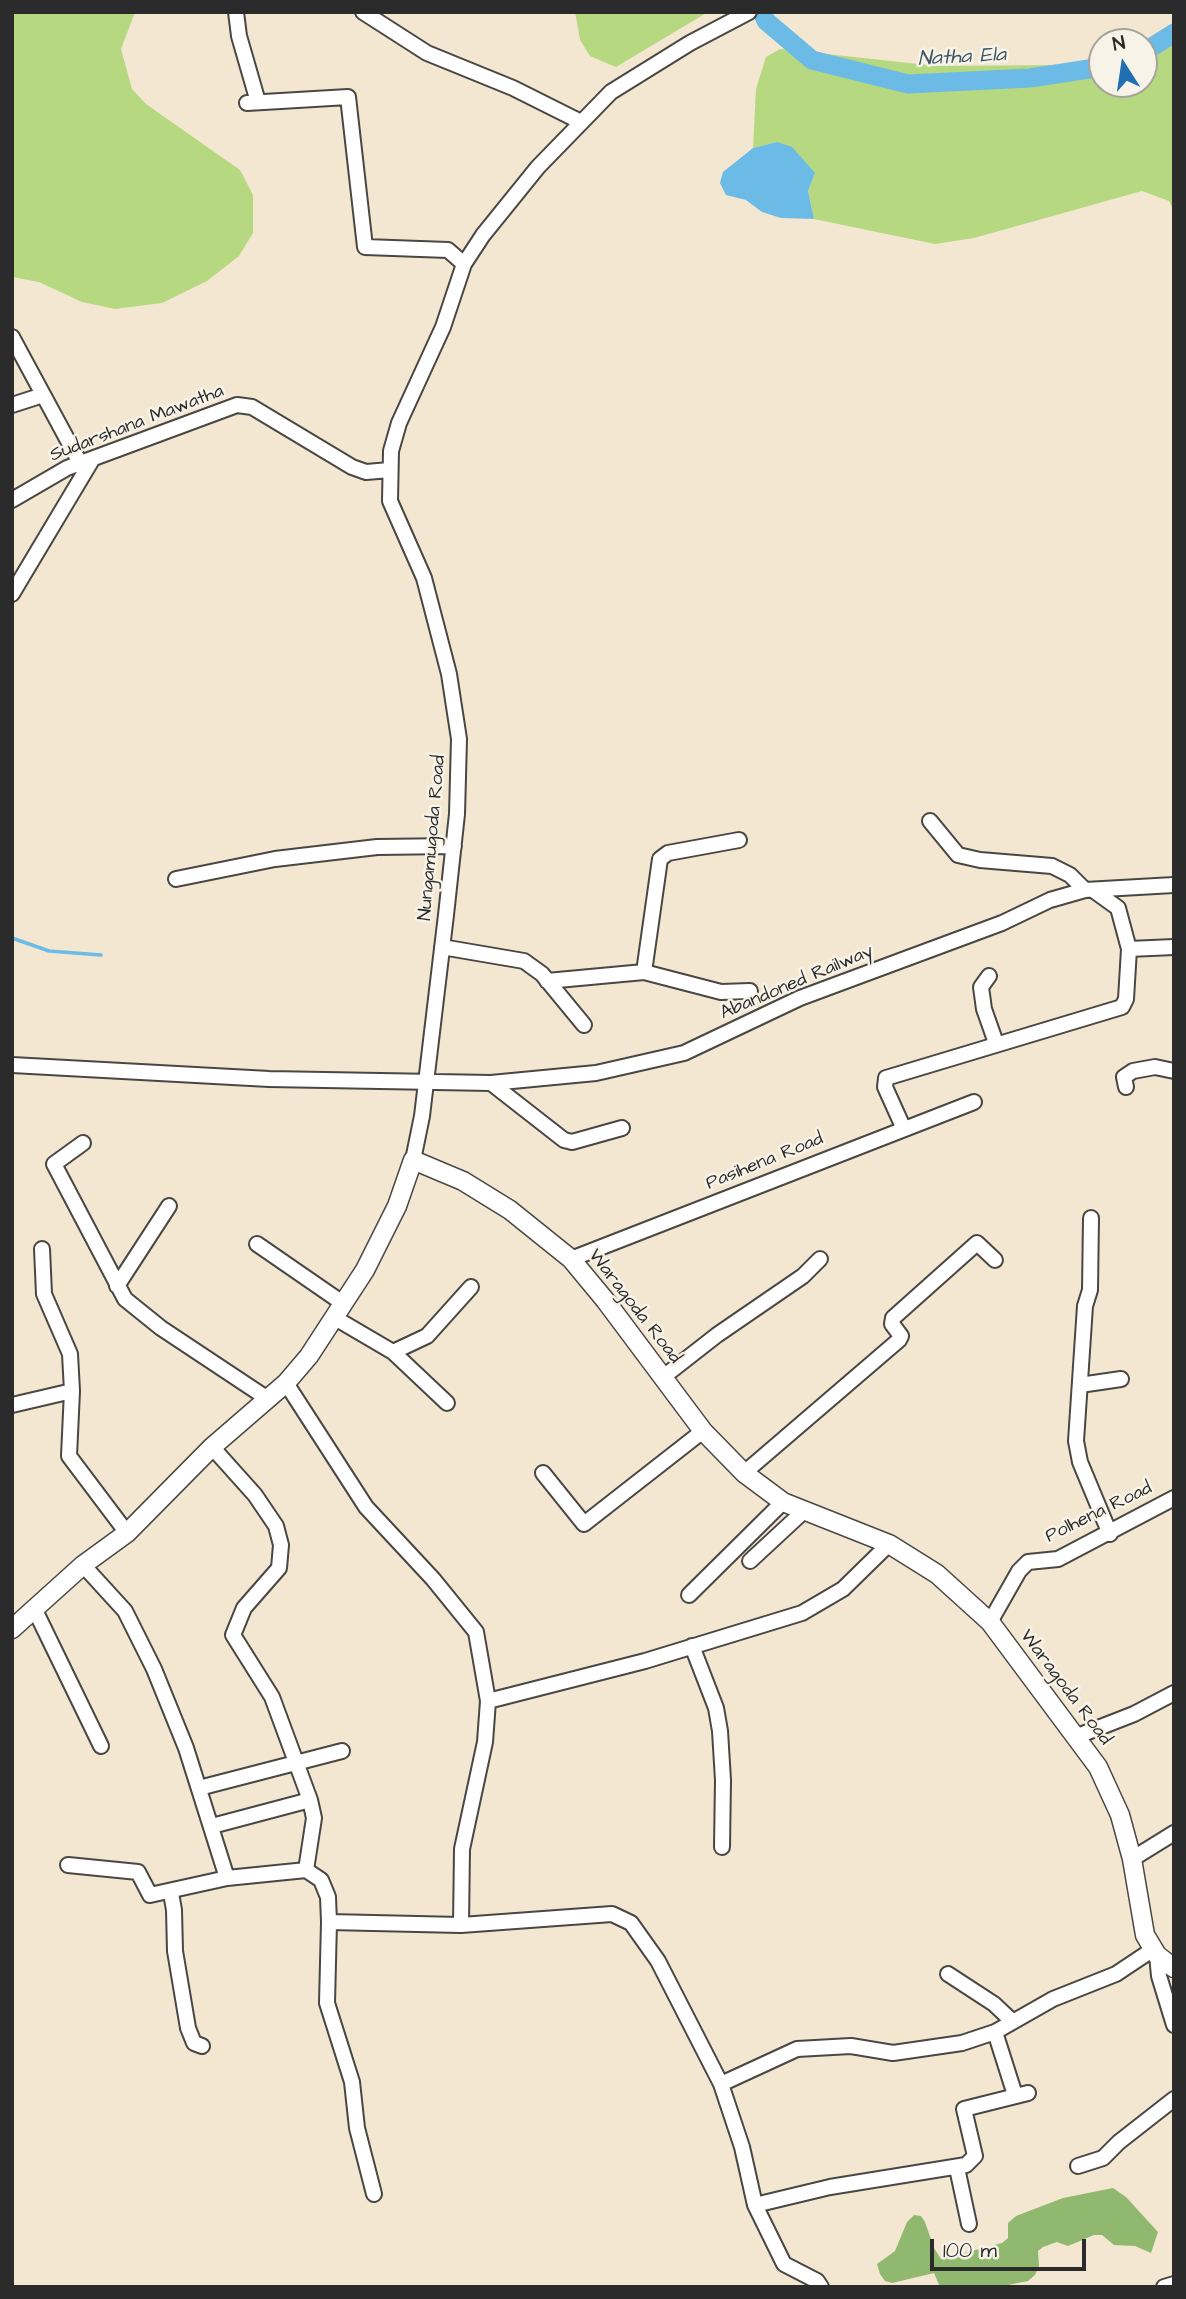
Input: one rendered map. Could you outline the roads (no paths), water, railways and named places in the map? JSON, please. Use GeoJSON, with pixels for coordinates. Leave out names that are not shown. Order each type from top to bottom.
{"type":"FeatureCollection","features":[{"type":"Feature","properties":{"kind":"main road","name":"Waragoda Road"},"geometry":{"type":"LineString","coordinates":[[412,1160],[463,1181],[510,1210],[570,1259],[605,1300],[703,1431],[744,1473],[782,1502],[889,1544],[937,1574],[990,1622],[1098,1767],[1120,1815],[1132,1859],[1139,1916],[1155,1952]]}},
{"type":"Feature","properties":{"kind":"main road"},"geometry":{"type":"LineString","coordinates":[[12,1629],[83,1565],[127,1533],[212,1447],[286,1383],[340,1311],[397,1206],[412,1160]]}},
{"type":"Feature","properties":{"kind":"main road"},"geometry":{"type":"LineString","coordinates":[[1155,1952],[1174,1968]]}},
{"type":"Feature","properties":{"kind":"street"},"geometry":{"type":"LineString","coordinates":[[236,12],[253,103],[348,96],[365,247],[448,250],[464,264]]}},
{"type":"Feature","properties":{"kind":"street"},"geometry":{"type":"LineString","coordinates":[[363,12],[427,53],[513,88],[581,122]]}},
{"type":"Feature","properties":{"kind":"street","name":"Nungamugoda Road"},"geometry":{"type":"LineString","coordinates":[[412,1160],[427,1080],[454,846],[459,739],[449,674],[424,578],[390,501],[391,451],[399,423],[443,327],[464,264],[483,235],[538,167],[611,92],[635,75],[748,13]]}},
{"type":"Feature","properties":{"kind":"street"},"geometry":{"type":"LineString","coordinates":[[12,337],[43,395],[86,461],[12,594]]}},
{"type":"Feature","properties":{"kind":"street"},"geometry":{"type":"LineString","coordinates":[[12,405],[43,395]]}},
{"type":"Feature","properties":{"kind":"street","name":"Sudarshana Mawatha"},"geometry":{"type":"LineString","coordinates":[[12,500],[86,461],[237,405],[252,407],[352,467],[366,472],[390,470]]}},
{"type":"Feature","properties":{"kind":"street"},"geometry":{"type":"LineString","coordinates":[[903,1127],[885,1087],[886,1078],[1122,1006],[1126,999],[1129,949],[1118,908],[1052,866],[980,860],[958,855],[930,821]]}},
{"type":"Feature","properties":{"kind":"street"},"geometry":{"type":"LineString","coordinates":[[644,972],[660,859],[668,853],[738,840]]}},
{"type":"Feature","properties":{"kind":"street"},"geometry":{"type":"LineString","coordinates":[[176,879],[275,859],[377,847],[454,846]]}},
{"type":"Feature","properties":{"kind":"street","name":"Abandoned Railway"},"geometry":{"type":"LineString","coordinates":[[12,1065],[269,1079],[491,1083],[596,1073],[684,1053],[800,998],[1002,923],[1050,900],[1089,890],[1174,885]]}},
{"type":"Feature","properties":{"kind":"street"},"geometry":{"type":"LineString","coordinates":[[442,947],[524,961],[547,981],[584,1025]]}},
{"type":"Feature","properties":{"kind":"street"},"geometry":{"type":"LineString","coordinates":[[1129,949],[1174,947]]}},
{"type":"Feature","properties":{"kind":"street"},"geometry":{"type":"LineString","coordinates":[[547,981],[644,972],[721,992],[750,992]]}},
{"type":"Feature","properties":{"kind":"street"},"geometry":{"type":"LineString","coordinates":[[989,976],[981,987],[984,1009],[996,1043]]}},
{"type":"Feature","properties":{"kind":"street"},"geometry":{"type":"LineString","coordinates":[[1126,1087],[1124,1077],[1133,1071],[1156,1067],[1174,1071]]}},
{"type":"Feature","properties":{"kind":"street"},"geometry":{"type":"LineString","coordinates":[[491,1083],[564,1140],[572,1142],[622,1128]]}},
{"type":"Feature","properties":{"kind":"street","name":"Pasihena Road"},"geometry":{"type":"LineString","coordinates":[[570,1259],[903,1127],[974,1102]]}},
{"type":"Feature","properties":{"kind":"street"},"geometry":{"type":"LineString","coordinates":[[83,1143],[54,1164],[125,1299],[161,1328],[268,1399]]}},
{"type":"Feature","properties":{"kind":"street"},"geometry":{"type":"LineString","coordinates":[[117,1286],[169,1206]]}},
{"type":"Feature","properties":{"kind":"street"},"geometry":{"type":"LineString","coordinates":[[1091,1218],[1090,1290],[1084,1306],[1076,1441],[1080,1462],[1110,1534]]}},
{"type":"Feature","properties":{"kind":"street"},"geometry":{"type":"LineString","coordinates":[[257,1244],[393,1352],[447,1403]]}},
{"type":"Feature","properties":{"kind":"street"},"geometry":{"type":"LineString","coordinates":[[744,1473],[899,1340],[901,1336],[892,1324],[892,1318],[977,1244],[995,1259]]}},
{"type":"Feature","properties":{"kind":"street"},"geometry":{"type":"LineString","coordinates":[[42,1249],[44,1294],[71,1354],[69,1456],[127,1533]]}},
{"type":"Feature","properties":{"kind":"street"},"geometry":{"type":"LineString","coordinates":[[662,1378],[717,1335],[803,1276],[820,1259]]}},
{"type":"Feature","properties":{"kind":"street"},"geometry":{"type":"LineString","coordinates":[[393,1352],[427,1336],[471,1287]]}},
{"type":"Feature","properties":{"kind":"street"},"geometry":{"type":"LineString","coordinates":[[1080,1385],[1121,1379]]}},
{"type":"Feature","properties":{"kind":"street"},"geometry":{"type":"LineString","coordinates":[[286,1383],[366,1507],[433,1579],[476,1632],[488,1700],[485,1741],[462,1849],[461,1925]]}},
{"type":"Feature","properties":{"kind":"street"},"geometry":{"type":"LineString","coordinates":[[12,1405],[72,1391]]}},
{"type":"Feature","properties":{"kind":"street"},"geometry":{"type":"LineString","coordinates":[[543,1473],[584,1524],[703,1431]]}},
{"type":"Feature","properties":{"kind":"street"},"geometry":{"type":"LineString","coordinates":[[212,1447],[255,1495],[276,1526],[281,1545],[279,1568],[244,1608],[233,1635],[272,1697],[310,1800],[314,1818],[306,1870]]}},
{"type":"Feature","properties":{"kind":"street","name":"Polhena Road"},"geometry":{"type":"LineString","coordinates":[[990,1622],[1019,1571],[1028,1562],[1058,1559],[1174,1498]]}},
{"type":"Feature","properties":{"kind":"street"},"geometry":{"type":"LineString","coordinates":[[689,1595],[782,1502]]}},
{"type":"Feature","properties":{"kind":"street"},"geometry":{"type":"LineString","coordinates":[[750,1562],[805,1510]]}},
{"type":"Feature","properties":{"kind":"street"},"geometry":{"type":"LineString","coordinates":[[488,1700],[548,1688],[802,1613],[843,1589],[889,1544]]}},
{"type":"Feature","properties":{"kind":"street"},"geometry":{"type":"LineString","coordinates":[[83,1565],[125,1611],[154,1669],[199,1788],[227,1878]]}},
{"type":"Feature","properties":{"kind":"street"},"geometry":{"type":"LineString","coordinates":[[34,1608],[101,1746]]}},
{"type":"Feature","properties":{"kind":"street"},"geometry":{"type":"LineString","coordinates":[[692,1646],[716,1708],[720,1731],[723,1780],[722,1847]]}},
{"type":"Feature","properties":{"kind":"street"},"geometry":{"type":"LineString","coordinates":[[1075,1737],[1134,1714],[1174,1693]]}},
{"type":"Feature","properties":{"kind":"street"},"geometry":{"type":"LineString","coordinates":[[199,1788],[342,1751]]}},
{"type":"Feature","properties":{"kind":"street"},"geometry":{"type":"LineString","coordinates":[[212,1826],[310,1800]]}},
{"type":"Feature","properties":{"kind":"street"},"geometry":{"type":"LineString","coordinates":[[1132,1859],[1174,1833]]}},
{"type":"Feature","properties":{"kind":"street"},"geometry":{"type":"LineString","coordinates":[[68,1865],[138,1872],[150,1895],[171,1893],[227,1878],[306,1870],[321,1880],[328,1897],[327,2003],[352,2082],[357,2128],[373,2194]]}},
{"type":"Feature","properties":{"kind":"street"},"geometry":{"type":"LineString","coordinates":[[171,1893],[175,1951],[188,2028],[194,2043],[202,2046]]}},
{"type":"Feature","properties":{"kind":"street"},"geometry":{"type":"LineString","coordinates":[[329,1922],[461,1925],[612,1914],[631,1923],[658,1961],[721,2084],[742,2147],[755,2205],[784,2264],[817,2281],[821,2287]]}},
{"type":"Feature","properties":{"kind":"street"},"geometry":{"type":"LineString","coordinates":[[721,2084],[797,2049],[851,2046],[893,2053],[962,2043],[995,2032],[1053,1999],[1116,1974],[1155,1952],[1159,1976],[1174,2025]]}},
{"type":"Feature","properties":{"kind":"street"},"geometry":{"type":"LineString","coordinates":[[948,1974],[994,2004],[1012,2021]]}},
{"type":"Feature","properties":{"kind":"street"},"geometry":{"type":"LineString","coordinates":[[755,2205],[830,2187],[965,2165],[975,2156],[964,2109],[1021,2094],[995,2032]]}},
{"type":"Feature","properties":{"kind":"street"},"geometry":{"type":"LineString","coordinates":[[1078,2166],[1103,2158],[1174,2099]]}},
{"type":"Feature","properties":{"kind":"street"},"geometry":{"type":"LineString","coordinates":[[957,2168],[969,2224]]}},
{"type":"Feature","properties":{"kind":"street"},"geometry":{"type":"LineString","coordinates":[[1164,2287],[1174,2284]]}},
{"type":"Feature","properties":{"kind":"water"},"geometry":{"type":"Polygon","coordinates":[[[777,142],[792,147],[815,173],[808,191],[814,219],[781,218],[762,212],[746,200],[726,195],[720,183],[723,172],[753,148],[777,142]]]}},
{"type":"Feature","properties":{"kind":"waterway","name":"Natha Ela"},"geometry":{"type":"LineString","coordinates":[[762,12],[766,21],[812,60],[908,84],[1030,78],[1088,69]]}},
{"type":"Feature","properties":{"kind":"waterway","name":"Natha Ela"},"geometry":{"type":"LineString","coordinates":[[1158,43],[1174,33]]}},
{"type":"Feature","properties":{"kind":"waterway"},"geometry":{"type":"LineString","coordinates":[[12,938],[49,951],[101,955]]}}]}
